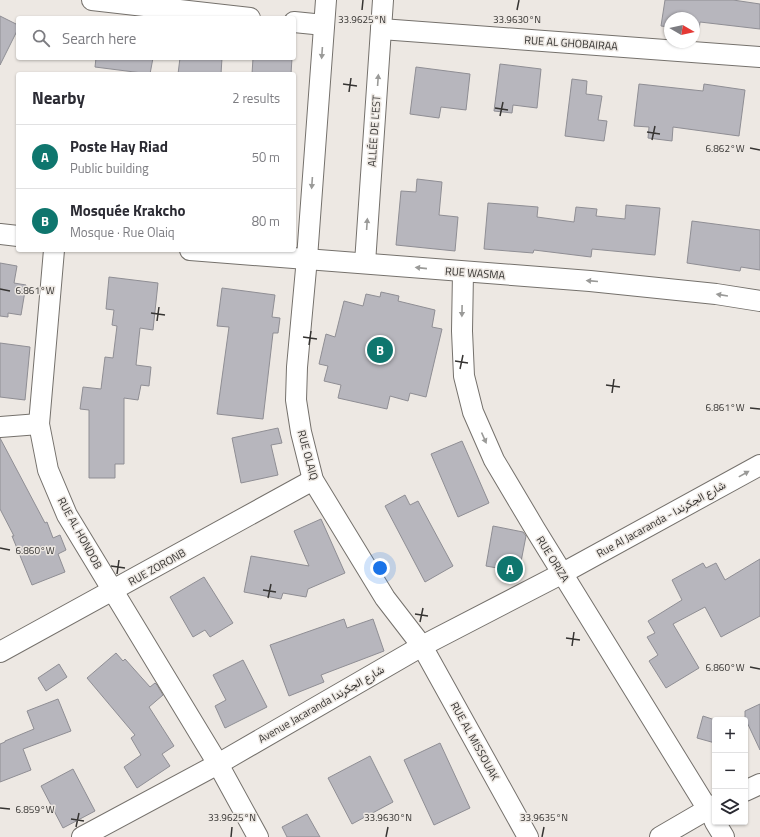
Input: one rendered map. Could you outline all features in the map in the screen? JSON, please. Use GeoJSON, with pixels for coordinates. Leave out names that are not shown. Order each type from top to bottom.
{"type":"FeatureCollection","features":[{"type":"Feature","properties":{"kind":"street"},"geometry":{"type":"LineString","coordinates":[[92,0],[232,16]]}},
{"type":"Feature","properties":{"kind":"street"},"geometry":{"type":"LineString","coordinates":[[307,258],[326,0]]}},
{"type":"Feature","properties":{"kind":"street","name":"ALLÉE DE L'EST"},"geometry":{"type":"LineString","coordinates":[[364,263],[383,0]]}},
{"type":"Feature","properties":{"kind":"street"},"geometry":{"type":"LineString","coordinates":[[296,22],[324,25]]}},
{"type":"Feature","properties":{"kind":"street","name":"RUE AL GHOBAIRAA"},"geometry":{"type":"LineString","coordinates":[[381,29],[760,57]]}},
{"type":"Feature","properties":{"kind":"street"},"geometry":{"type":"LineString","coordinates":[[0,234],[16,236]]}},
{"type":"Feature","properties":{"kind":"street","name":"RUE AL HONDOB"},"geometry":{"type":"LineString","coordinates":[[54,252],[39,424],[48,470],[67,514],[218,764],[258,837]]}},
{"type":"Feature","properties":{"kind":"street","name":"RUE WASMA"},"geometry":{"type":"LineString","coordinates":[[219,252],[590,281],[716,294],[760,301]]}},
{"type":"Feature","properties":{"kind":"street","name":"RUE OLAIQ"},"geometry":{"type":"LineString","coordinates":[[307,258],[297,367],[296,400],[301,432],[313,480],[385,598],[422,646]]}},
{"type":"Feature","properties":{"kind":"street","name":"RUE ORIZA"},"geometry":{"type":"LineString","coordinates":[[463,272],[462,331],[464,376],[473,412],[494,460],[562,574],[712,812]]}},
{"type":"Feature","properties":{"kind":"street"},"geometry":{"type":"LineString","coordinates":[[0,427],[39,424]]}},
{"type":"Feature","properties":{"kind":"street","name":"Rue Al Jacaranda - شارع الجكرندا"},"geometry":{"type":"LineString","coordinates":[[562,574],[760,465]]}},
{"type":"Feature","properties":{"kind":"street","name":"RUE ZORONB"},"geometry":{"type":"LineString","coordinates":[[0,652],[313,480]]}},
{"type":"Feature","properties":{"kind":"street","name":"Avenue Jacaranda شارع الجكرندا"},"geometry":{"type":"LineString","coordinates":[[82,837],[218,764],[422,646],[562,574]]}},
{"type":"Feature","properties":{"kind":"street","name":"RUE AL MISSOUAK"},"geometry":{"type":"LineString","coordinates":[[422,646],[528,837]]}},
{"type":"Feature","properties":{"kind":"street"},"geometry":{"type":"LineString","coordinates":[[748,790],[760,784]]}},
{"type":"Feature","properties":{"kind":"street"},"geometry":{"type":"LineString","coordinates":[[660,837],[712,814]]}},
{"type":"Feature","properties":{"kind":"street","name":"RUE ORIZA"},"geometry":{"type":"LineString","coordinates":[[718,825],[724,837]]}},
{"type":"Feature","properties":{"kind":"building"},"geometry":{"type":"Polygon","coordinates":[[[665,0],[733,0],[760,4],[760,29],[700,22],[700,12],[664,12],[664,26],[661,26],[665,0]]]}},
{"type":"Feature","properties":{"kind":"building"},"geometry":{"type":"Polygon","coordinates":[[[0,16],[16,24],[16,33],[0,65],[0,16]]]}},
{"type":"Feature","properties":{"kind":"building"},"geometry":{"type":"Polygon","coordinates":[[[96,60],[153,60],[150,72],[134,72],[95,67],[96,60]]]}},
{"type":"Feature","properties":{"kind":"building"},"geometry":{"type":"Polygon","coordinates":[[[180,60],[222,60],[221,72],[178,72],[180,60]]]}},
{"type":"Feature","properties":{"kind":"building"},"geometry":{"type":"Polygon","coordinates":[[[253,60],[292,60],[291,72],[252,72],[253,60]]]}},
{"type":"Feature","properties":{"kind":"building"},"geometry":{"type":"Polygon","coordinates":[[[500,64],[541,69],[537,108],[513,105],[512,113],[494,111],[500,64]]]}},
{"type":"Feature","properties":{"kind":"building"},"geometry":{"type":"Polygon","coordinates":[[[416,67],[470,74],[466,110],[441,107],[439,118],[410,114],[416,67]]]}},
{"type":"Feature","properties":{"kind":"building"},"geometry":{"type":"Polygon","coordinates":[[[572,79],[587,81],[586,94],[602,96],[598,120],[607,121],[604,141],[565,136],[572,79]]]}},
{"type":"Feature","properties":{"kind":"building"},"geometry":{"type":"Polygon","coordinates":[[[639,84],[703,91],[704,84],[745,90],[739,136],[673,127],[672,141],[648,138],[649,127],[634,126],[639,84]]]}},
{"type":"Feature","properties":{"kind":"building"},"geometry":{"type":"Polygon","coordinates":[[[417,179],[442,182],[439,215],[458,217],[455,251],[396,245],[401,191],[416,192],[417,179]]]}},
{"type":"Feature","properties":{"kind":"building"},"geometry":{"type":"Polygon","coordinates":[[[488,203],[538,207],[537,217],[574,222],[576,207],[597,209],[596,216],[625,219],[626,205],[660,208],[655,255],[592,249],[591,257],[534,250],[533,253],[484,249],[488,203]]]}},
{"type":"Feature","properties":{"kind":"building"},"geometry":{"type":"Polygon","coordinates":[[[692,221],[760,230],[760,270],[741,267],[740,271],[687,263],[692,221]]]}},
{"type":"Feature","properties":{"kind":"building"},"geometry":{"type":"Polygon","coordinates":[[[0,263],[17,266],[14,283],[26,285],[21,315],[8,313],[8,317],[0,316],[0,263]]]}},
{"type":"Feature","properties":{"kind":"building"},"geometry":{"type":"Polygon","coordinates":[[[109,277],[158,283],[153,330],[140,328],[136,365],[151,367],[149,386],[141,385],[138,400],[124,398],[124,464],[115,464],[115,478],[89,478],[89,410],[80,409],[83,387],[101,389],[105,357],[113,358],[117,326],[112,325],[114,310],[106,309],[109,277]]]}},
{"type":"Feature","properties":{"kind":"building"},"geometry":{"type":"Polygon","coordinates":[[[222,288],[275,295],[272,317],[280,318],[278,333],[273,333],[263,419],[217,414],[229,327],[217,326],[222,288]]]}},
{"type":"Feature","properties":{"kind":"building"},"geometry":{"type":"Polygon","coordinates":[[[381,292],[399,296],[398,301],[435,310],[432,327],[442,329],[426,397],[410,393],[408,401],[390,396],[387,409],[338,398],[341,385],[324,381],[328,366],[319,364],[326,334],[335,337],[344,301],[363,306],[366,294],[380,297],[381,292]]]}},
{"type":"Feature","properties":{"kind":"building"},"geometry":{"type":"Polygon","coordinates":[[[0,343],[30,347],[25,400],[0,397],[0,343]]]}},
{"type":"Feature","properties":{"kind":"building"},"geometry":{"type":"Polygon","coordinates":[[[278,428],[282,443],[271,445],[278,475],[241,483],[232,438],[278,428]]]}},
{"type":"Feature","properties":{"kind":"building"},"geometry":{"type":"Polygon","coordinates":[[[0,438],[45,523],[47,522],[53,538],[60,535],[66,550],[58,554],[65,572],[32,585],[12,536],[14,536],[0,509],[0,438]]]}},
{"type":"Feature","properties":{"kind":"building"},"geometry":{"type":"Polygon","coordinates":[[[462,441],[489,503],[458,517],[431,454],[462,441]]]}},
{"type":"Feature","properties":{"kind":"building"},"geometry":{"type":"Polygon","coordinates":[[[405,495],[410,505],[418,501],[453,566],[425,582],[385,506],[405,495]]]}},
{"type":"Feature","properties":{"kind":"building"},"geometry":{"type":"Polygon","coordinates":[[[321,519],[345,573],[308,589],[306,597],[283,593],[281,599],[244,592],[251,556],[309,566],[294,531],[321,519]]]}},
{"type":"Feature","properties":{"kind":"building"},"geometry":{"type":"Polygon","coordinates":[[[493,526],[523,532],[526,536],[519,572],[486,566],[493,526]]]}},
{"type":"Feature","properties":{"kind":"building"},"geometry":{"type":"Polygon","coordinates":[[[760,559],[760,616],[721,637],[705,607],[673,624],[699,668],[666,688],[649,661],[658,655],[647,637],[655,633],[648,621],[682,600],[672,580],[703,563],[706,568],[716,563],[725,580],[760,559]]]}},
{"type":"Feature","properties":{"kind":"building"},"geometry":{"type":"Polygon","coordinates":[[[204,577],[233,623],[210,637],[205,630],[193,637],[170,597],[204,577]]]}},
{"type":"Feature","properties":{"kind":"building"},"geometry":{"type":"Polygon","coordinates":[[[344,619],[347,628],[373,619],[384,651],[321,675],[324,682],[289,696],[270,645],[344,619]]]}},
{"type":"Feature","properties":{"kind":"building"},"geometry":{"type":"Polygon","coordinates":[[[116,653],[123,661],[125,659],[150,687],[155,683],[157,685],[163,695],[149,707],[174,746],[162,754],[170,766],[137,788],[124,767],[141,755],[131,738],[135,735],[87,678],[116,653]]]}},
{"type":"Feature","properties":{"kind":"building"},"geometry":{"type":"Polygon","coordinates":[[[243,660],[267,707],[225,728],[215,706],[226,700],[213,675],[243,660]]]}},
{"type":"Feature","properties":{"kind":"building"},"geometry":{"type":"Polygon","coordinates":[[[59,664],[67,677],[46,691],[38,678],[59,664]]]}},
{"type":"Feature","properties":{"kind":"building"},"geometry":{"type":"Polygon","coordinates":[[[58,699],[71,731],[23,749],[31,770],[0,782],[0,744],[34,729],[27,711],[58,699]]]}},
{"type":"Feature","properties":{"kind":"building"},"geometry":{"type":"Polygon","coordinates":[[[760,704],[760,750],[748,724],[748,717],[745,717],[745,711],[760,704]]]}},
{"type":"Feature","properties":{"kind":"building"},"geometry":{"type":"Polygon","coordinates":[[[703,716],[712,719],[712,742],[697,738],[703,716]]]}},
{"type":"Feature","properties":{"kind":"building"},"geometry":{"type":"Polygon","coordinates":[[[440,743],[470,808],[434,825],[404,760],[440,743]]]}},
{"type":"Feature","properties":{"kind":"building"},"geometry":{"type":"Polygon","coordinates":[[[370,756],[393,802],[352,824],[328,778],[370,756]]]}},
{"type":"Feature","properties":{"kind":"building"},"geometry":{"type":"Polygon","coordinates":[[[73,769],[95,811],[63,828],[41,786],[73,769]]]}},
{"type":"Feature","properties":{"kind":"building"},"geometry":{"type":"Polygon","coordinates":[[[307,814],[320,837],[287,837],[282,827],[307,814]]]}},
{"type":"Feature","properties":{"kind":"place","name":"Mosquée Krakcho"},"geometry":{"type":"Point","coordinates":[380,350]}},
{"type":"Feature","properties":{"kind":"place","name":"Poste Hay Riad"},"geometry":{"type":"Point","coordinates":[510,569]}}]}
